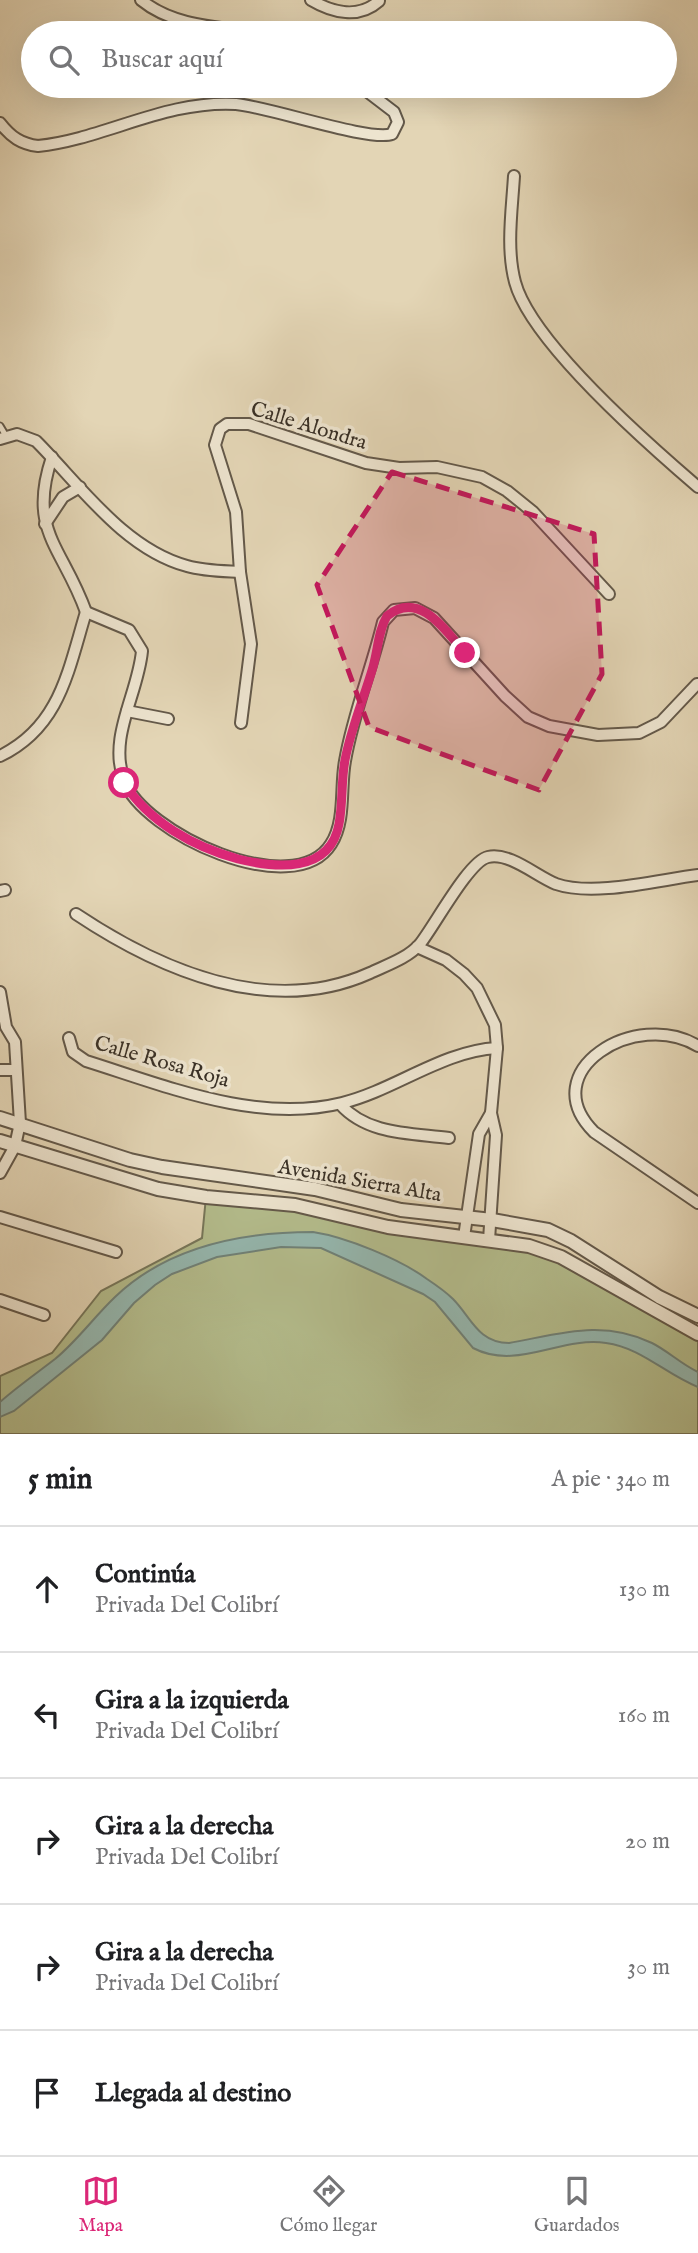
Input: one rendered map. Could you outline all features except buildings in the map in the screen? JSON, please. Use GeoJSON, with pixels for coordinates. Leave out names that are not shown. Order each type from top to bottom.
{"type":"FeatureCollection","features":[{"type":"Feature","properties":{"kind":"street"},"geometry":{"type":"LineString","coordinates":[[141,0],[158,13],[185,21]]}},
{"type":"Feature","properties":{"kind":"street"},"geometry":{"type":"LineString","coordinates":[[311,0],[337,11],[357,13],[368,11],[377,0],[386,0]]}},
{"type":"Feature","properties":{"kind":"street"},"geometry":{"type":"LineString","coordinates":[[0,123],[13,137],[26,145],[38,146],[180,108],[237,104],[310,118],[368,135],[392,134],[398,122],[394,112],[376,98]]}},
{"type":"Feature","properties":{"kind":"street"},"geometry":{"type":"LineString","coordinates":[[514,176],[510,254],[520,298],[561,354],[653,449],[698,487]]}},
{"type":"Feature","properties":{"kind":"street","name":"Calle Alondra"},"geometry":{"type":"LineString","coordinates":[[240,572],[236,512],[215,445],[220,429],[237,422],[366,463],[400,468],[437,467],[482,477],[507,491],[533,512],[609,594]]}},
{"type":"Feature","properties":{"kind":"street"},"geometry":{"type":"LineString","coordinates":[[2,434],[26,436],[52,457],[124,530],[166,558],[199,569],[240,572],[251,644],[241,723]]}},
{"type":"Feature","properties":{"kind":"street"},"geometry":{"type":"LineString","coordinates":[[52,457],[43,483],[41,503],[45,524],[86,612],[129,630],[139,641],[141,663],[119,751],[124,783],[133,798],[184,838],[214,852],[266,866],[313,860],[325,852],[336,834],[349,743],[383,622],[394,610],[415,608],[434,618],[527,717],[572,732],[598,735],[639,733],[661,722],[697,684]]}},
{"type":"Feature","properties":{"kind":"street"},"geometry":{"type":"LineString","coordinates":[[45,524],[63,497],[80,487]]}},
{"type":"Feature","properties":{"kind":"street"},"geometry":{"type":"LineString","coordinates":[[0,756],[28,738],[46,722],[57,702],[86,612]]}},
{"type":"Feature","properties":{"kind":"street"},"geometry":{"type":"LineString","coordinates":[[127,711],[168,719]]}},
{"type":"Feature","properties":{"kind":"street"},"geometry":{"type":"LineString","coordinates":[[76,914],[107,934],[173,969],[227,984],[284,991],[326,987],[360,977],[397,961],[417,947],[443,913],[470,870],[487,857],[500,857],[557,884],[584,889],[698,875]]}},
{"type":"Feature","properties":{"kind":"street"},"geometry":{"type":"LineString","coordinates":[[417,947],[446,960],[477,988],[495,1025],[497,1048],[491,1114],[496,1135],[489,1240]]}},
{"type":"Feature","properties":{"kind":"street"},"geometry":{"type":"LineString","coordinates":[[0,992],[6,1027],[15,1042],[20,1124],[15,1146],[0,1173]]}},
{"type":"Feature","properties":{"kind":"street"},"geometry":{"type":"LineString","coordinates":[[0,1039],[6,1027]]}},
{"type":"Feature","properties":{"kind":"street"},"geometry":{"type":"LineString","coordinates":[[698,1046],[668,1034],[628,1036],[594,1056],[583,1069],[576,1097],[584,1121],[594,1132],[698,1203]]}},
{"type":"Feature","properties":{"kind":"street","name":"Calle Rosa Roja"},"geometry":{"type":"LineString","coordinates":[[69,1038],[73,1052],[86,1060],[208,1099],[273,1107],[340,1104],[388,1087],[460,1054],[497,1048]]}},
{"type":"Feature","properties":{"kind":"street"},"geometry":{"type":"LineString","coordinates":[[0,1070],[16,1070]]}},
{"type":"Feature","properties":{"kind":"street"},"geometry":{"type":"LineString","coordinates":[[340,1104],[351,1116],[376,1128],[449,1139]]}},
{"type":"Feature","properties":{"kind":"street"},"geometry":{"type":"LineString","coordinates":[[464,1237],[479,1134],[491,1114]]}},
{"type":"Feature","properties":{"kind":"street","name":"Avenida Sierra Alta"},"geometry":{"type":"LineString","coordinates":[[0,1118],[130,1160],[315,1189],[401,1210],[492,1220],[548,1230],[571,1241],[659,1297],[698,1316]]}},
{"type":"Feature","properties":{"kind":"street","name":"Avenida Sierra Alta"},"geometry":{"type":"LineString","coordinates":[[0,1141],[158,1189],[206,1197],[250,1199],[313,1208],[388,1227],[528,1246],[561,1257],[698,1334]]}},
{"type":"Feature","properties":{"kind":"street"},"geometry":{"type":"LineString","coordinates":[[476,1162],[493,1164]]}},
{"type":"Feature","properties":{"kind":"street"},"geometry":{"type":"LineString","coordinates":[[250,1199],[252,1181]]}},
{"type":"Feature","properties":{"kind":"street"},"geometry":{"type":"LineString","coordinates":[[0,1217],[116,1252]]}},
{"type":"Feature","properties":{"kind":"street"},"geometry":{"type":"LineString","coordinates":[[0,1300],[44,1315]]}},
{"type":"Feature","properties":{"kind":"highlighted area"},"geometry":{"type":"Polygon","coordinates":[[[392,472],[594,534],[602,674],[539,790],[369,727],[317,585],[392,472]]]}},
{"type":"Feature","properties":{"kind":"green space"},"geometry":{"type":"Polygon","coordinates":[[[206,1197],[529,1246],[698,1331],[698,1434],[0,1434],[0,1376],[52,1353],[101,1291],[202,1238],[206,1197]]]}},
{"type":"Feature","properties":{"kind":"water"},"geometry":{"type":"Polygon","coordinates":[[[313,1232],[356,1244],[416,1271],[450,1296],[476,1328],[490,1339],[509,1343],[598,1330],[634,1336],[658,1346],[698,1372],[698,1387],[631,1350],[606,1343],[572,1344],[523,1355],[490,1354],[473,1348],[435,1302],[423,1294],[321,1248],[281,1247],[217,1257],[172,1274],[134,1303],[102,1340],[14,1411],[0,1417],[0,1402],[63,1352],[115,1297],[158,1265],[207,1245],[233,1239],[313,1232]]]}},
{"type":"Feature","properties":{"kind":"route"},"geometry":{"type":"LineString","coordinates":[[124,783],[133,798],[145,810],[184,838],[214,852],[266,866],[300,865],[325,852],[336,834],[344,762],[377,653],[383,622],[387,616],[403,607],[425,611],[465,653]]}}]}
